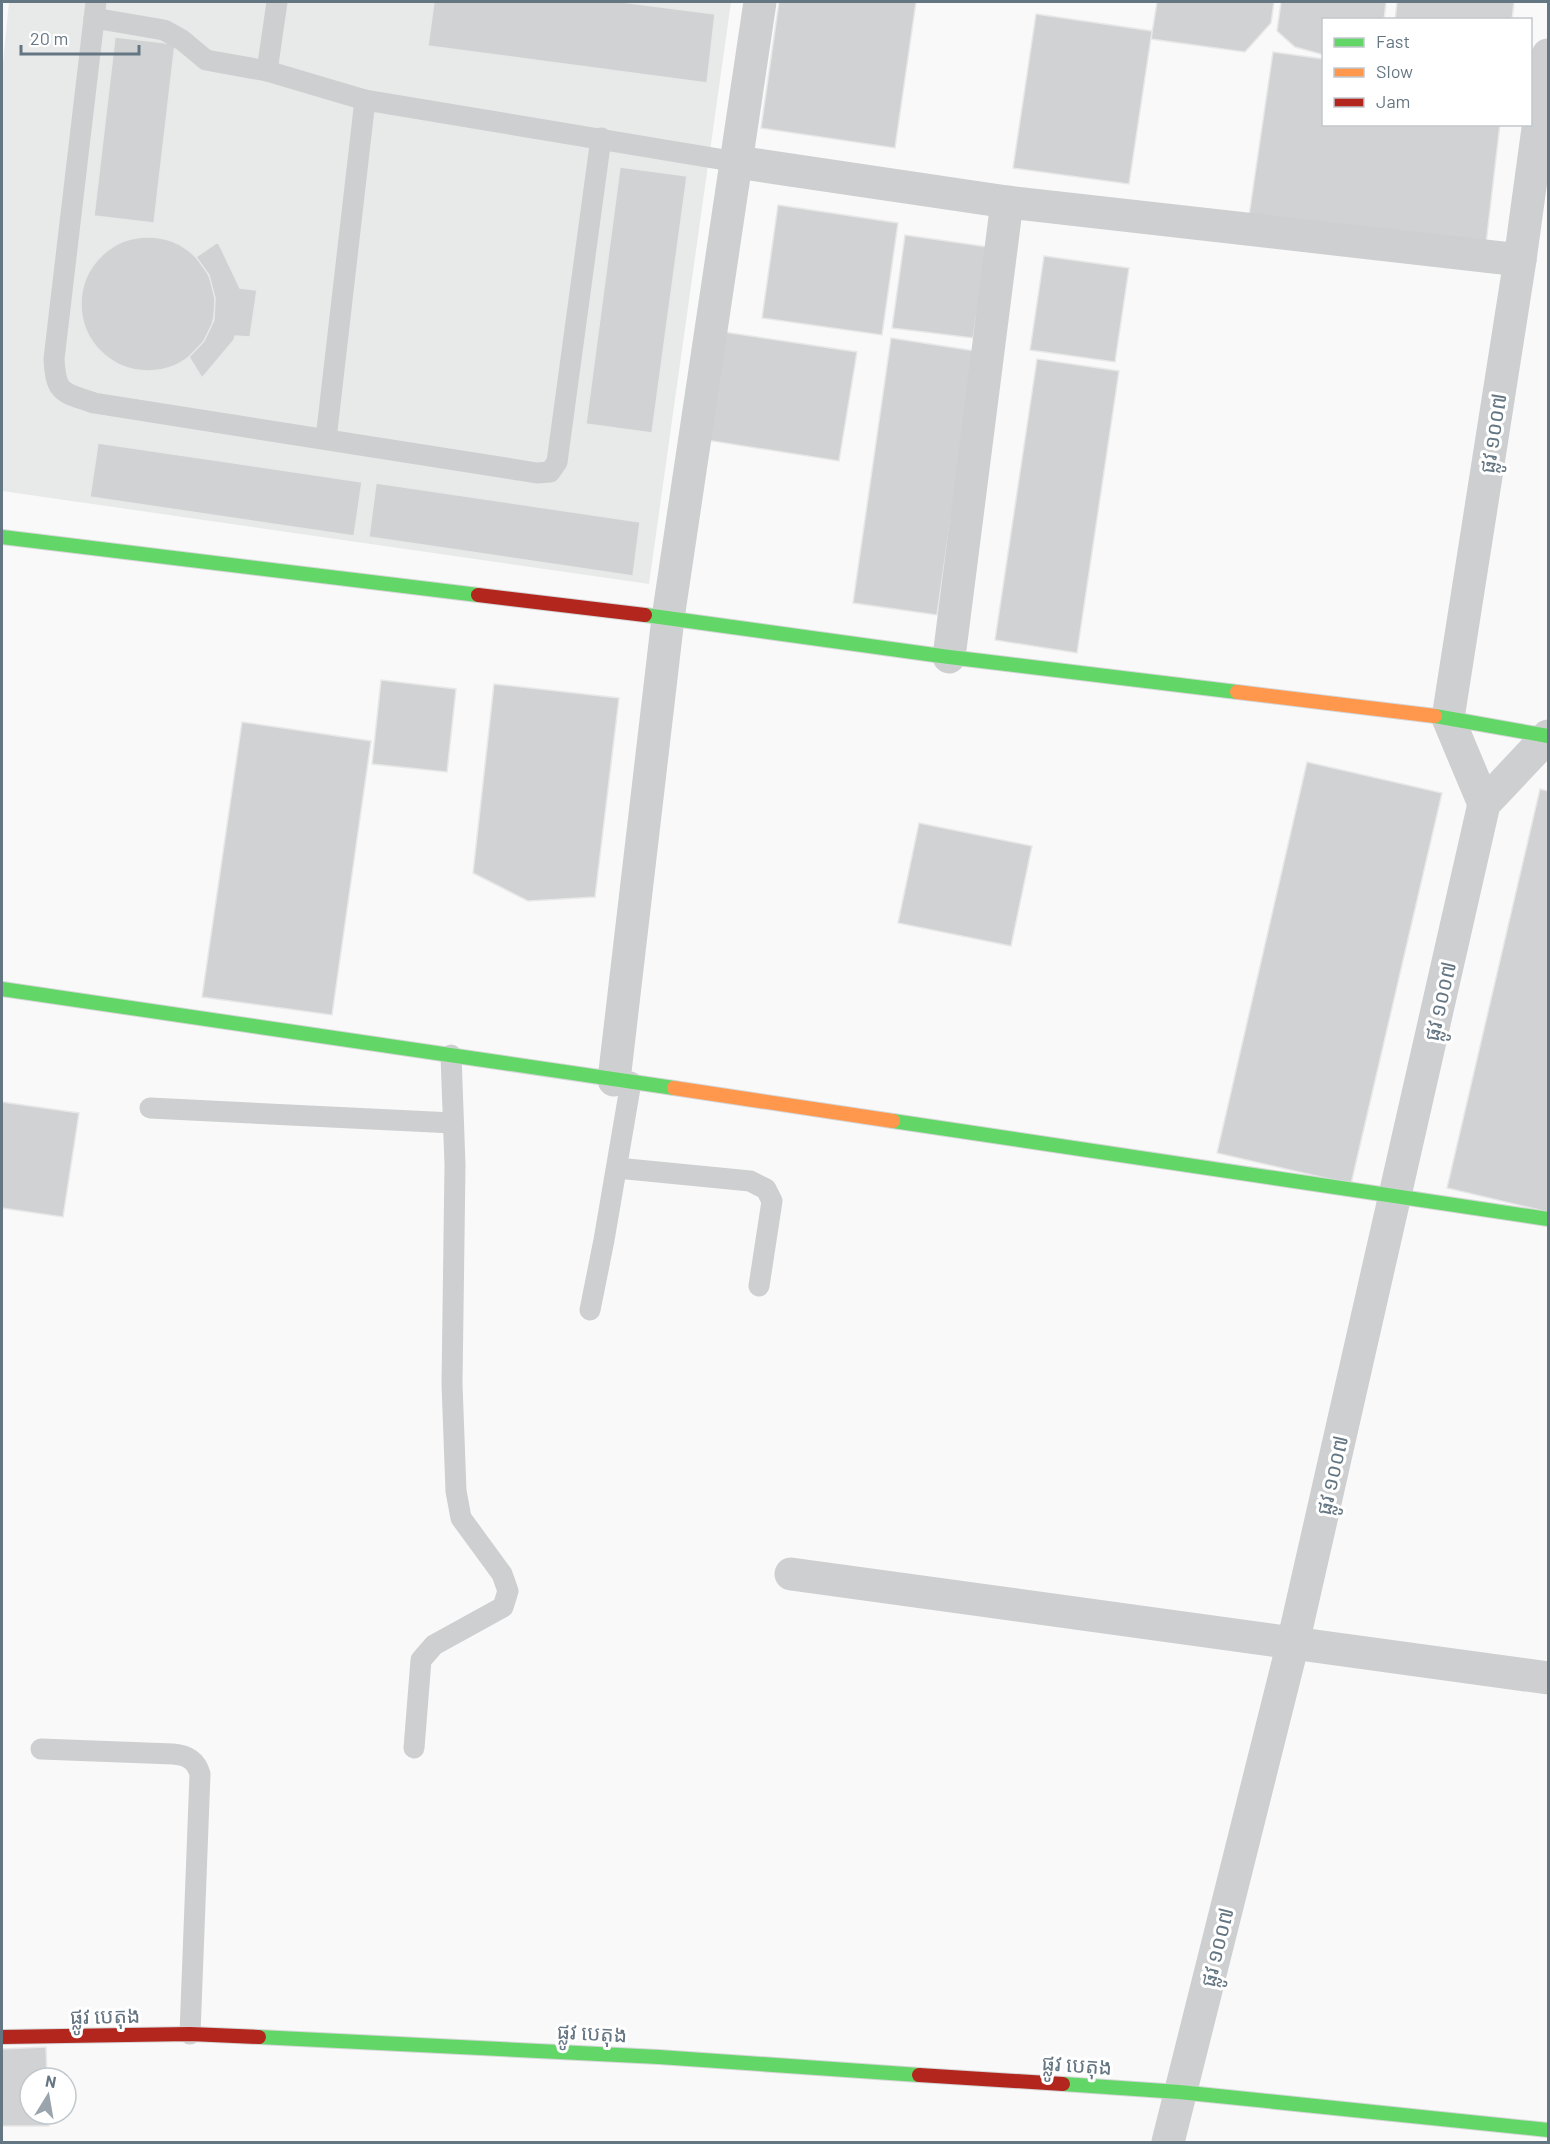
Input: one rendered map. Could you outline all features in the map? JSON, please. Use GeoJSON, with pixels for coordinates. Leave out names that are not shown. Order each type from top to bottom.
{"type":"FeatureCollection","features":[{"type":"Feature","properties":{"kind":"street"},"geometry":{"type":"LineString","coordinates":[[623,1081],[668,618],[760,2]]}},
{"type":"Feature","properties":{"kind":"street","name":"ផ្លូវ ១០០៧"},"geometry":{"type":"LineString","coordinates":[[1448,718],[1520,260],[1548,55]]}},
{"type":"Feature","properties":{"kind":"street"},"geometry":{"type":"LineString","coordinates":[[737,162],[1007,202],[1520,260]]}},
{"type":"Feature","properties":{"kind":"street"},"geometry":{"type":"LineString","coordinates":[[949,657],[1007,202]]}},
{"type":"Feature","properties":{"kind":"street"},"geometry":{"type":"LineString","coordinates":[[2,537],[668,618],[949,657],[1448,718],[1548,736]]}},
{"type":"Feature","properties":{"kind":"street"},"geometry":{"type":"LineString","coordinates":[[1448,718],[1484,804],[1548,736]]}},
{"type":"Feature","properties":{"kind":"street","name":"ផ្លូវ ១០០៧"},"geometry":{"type":"LineString","coordinates":[[1168,2142],[1293,1643],[1484,804]]}},
{"type":"Feature","properties":{"kind":"street"},"geometry":{"type":"LineString","coordinates":[[2,988],[1548,1219]]}},
{"type":"Feature","properties":{"kind":"street"},"geometry":{"type":"LineString","coordinates":[[791,1575],[1548,1678]]}},
{"type":"Feature","properties":{"kind":"street","name":"ផ្លូវ បេតុង"},"geometry":{"type":"LineString","coordinates":[[2,2037],[190,2034],[659,2057],[1179,2092],[1548,2130]]}},
{"type":"Feature","properties":{"kind":"lane"},"geometry":{"type":"LineString","coordinates":[[267,71],[277,2]]}},
{"type":"Feature","properties":{"kind":"lane"},"geometry":{"type":"LineString","coordinates":[[601,138],[557,462],[550,472],[537,472],[94,403],[65,393],[55,380],[54,359],[95,10],[164,30],[182,40],[206,60],[267,71],[365,100],[601,138],[737,162]]}},
{"type":"Feature","properties":{"kind":"lane"},"geometry":{"type":"LineString","coordinates":[[326,439],[365,100]]}},
{"type":"Feature","properties":{"kind":"lane"},"geometry":{"type":"LineString","coordinates":[[414,1748],[421,1660],[434,1645],[503,1607],[508,1591],[502,1574],[461,1518],[456,1491],[452,1384],[455,1165],[451,1055]]}},
{"type":"Feature","properties":{"kind":"lane"},"geometry":{"type":"LineString","coordinates":[[590,1310],[617,1168],[623,1081]]}},
{"type":"Feature","properties":{"kind":"lane"},"geometry":{"type":"LineString","coordinates":[[150,1108],[453,1123]]}},
{"type":"Feature","properties":{"kind":"lane"},"geometry":{"type":"LineString","coordinates":[[617,1168],[750,1181],[766,1189],[772,1201],[759,1286]]}},
{"type":"Feature","properties":{"kind":"lane"},"geometry":{"type":"LineString","coordinates":[[41,1749],[173,1754],[190,1758],[197,1765],[200,1774],[190,2034]]}},
{"type":"Feature","properties":{"kind":"shaded area"},"geometry":{"type":"Polygon","coordinates":[[[9,2],[731,2],[649,584],[2,491],[2,73],[9,2]]]}},
{"type":"Feature","properties":{"kind":"building"},"geometry":{"type":"Polygon","coordinates":[[[434,2],[622,2],[715,14],[707,83],[428,46],[434,2]]]}},
{"type":"Feature","properties":{"kind":"building"},"geometry":{"type":"Polygon","coordinates":[[[779,2],[916,2],[895,148],[761,128],[779,2]]]}},
{"type":"Feature","properties":{"kind":"building"},"geometry":{"type":"Polygon","coordinates":[[[1157,2],[1274,2],[1271,23],[1245,52],[1151,39],[1157,2]]]}},
{"type":"Feature","properties":{"kind":"building"},"geometry":{"type":"Polygon","coordinates":[[[1281,2],[1386,2],[1384,18],[1322,18],[1322,54],[1295,47],[1277,31],[1281,2]]]}},
{"type":"Feature","properties":{"kind":"building"},"geometry":{"type":"Polygon","coordinates":[[[1397,2],[1514,2],[1512,18],[1395,18],[1397,2]]]}},
{"type":"Feature","properties":{"kind":"building"},"geometry":{"type":"Polygon","coordinates":[[[1036,14],[1152,31],[1129,184],[1013,168],[1036,14]]]}},
{"type":"Feature","properties":{"kind":"building"},"geometry":{"type":"Polygon","coordinates":[[[115,37],[175,44],[154,223],[94,216],[115,37]]]}},
{"type":"Feature","properties":{"kind":"building"},"geometry":{"type":"Polygon","coordinates":[[[1273,52],[1322,59],[1322,126],[1500,126],[1485,252],[1249,216],[1273,52]]]}},
{"type":"Feature","properties":{"kind":"building"},"geometry":{"type":"Polygon","coordinates":[[[620,167],[687,176],[652,433],[586,424],[620,167]]]}},
{"type":"Feature","properties":{"kind":"building"},"geometry":{"type":"Polygon","coordinates":[[[778,205],[898,223],[882,335],[762,318],[778,205]]]}},
{"type":"Feature","properties":{"kind":"building"},"geometry":{"type":"Polygon","coordinates":[[[905,235],[988,247],[973,338],[892,328],[905,235]]]}},
{"type":"Feature","properties":{"kind":"building"},"geometry":{"type":"Polygon","coordinates":[[[148,237],[174,242],[195,257],[210,278],[215,304],[210,330],[195,351],[174,366],[148,371],[122,366],[101,351],[86,330],[81,304],[86,278],[101,257],[122,242],[148,237]]]}},
{"type":"Feature","properties":{"kind":"building"},"geometry":{"type":"Polygon","coordinates":[[[218,242],[240,288],[257,290],[250,337],[235,336],[202,378],[189,357],[204,341],[214,320],[215,298],[209,275],[196,257],[218,242]]]}},
{"type":"Feature","properties":{"kind":"building"},"geometry":{"type":"Polygon","coordinates":[[[1044,256],[1129,268],[1115,362],[1030,350],[1044,256]]]}},
{"type":"Feature","properties":{"kind":"building"},"geometry":{"type":"Polygon","coordinates":[[[724,332],[857,352],[839,461],[706,440],[724,332]]]}},
{"type":"Feature","properties":{"kind":"building"},"geometry":{"type":"Polygon","coordinates":[[[891,338],[975,351],[937,615],[853,603],[891,338]]]}},
{"type":"Feature","properties":{"kind":"building"},"geometry":{"type":"Polygon","coordinates":[[[1037,359],[1119,371],[1077,653],[995,640],[1037,359]]]}},
{"type":"Feature","properties":{"kind":"building"},"geometry":{"type":"Polygon","coordinates":[[[98,443],[362,482],[354,536],[90,497],[98,443]]]}},
{"type":"Feature","properties":{"kind":"building"},"geometry":{"type":"Polygon","coordinates":[[[376,483],[640,522],[633,576],[369,537],[376,483]]]}},
{"type":"Feature","properties":{"kind":"building"},"geometry":{"type":"Polygon","coordinates":[[[381,680],[456,689],[447,772],[372,764],[381,680]]]}},
{"type":"Feature","properties":{"kind":"building"},"geometry":{"type":"Polygon","coordinates":[[[494,684],[619,698],[595,897],[528,901],[473,873],[494,684]]]}},
{"type":"Feature","properties":{"kind":"building"},"geometry":{"type":"Polygon","coordinates":[[[242,722],[371,741],[332,1015],[202,997],[242,722]]]}},
{"type":"Feature","properties":{"kind":"building"},"geometry":{"type":"Polygon","coordinates":[[[1307,762],[1442,793],[1351,1184],[1217,1153],[1307,762]]]}},
{"type":"Feature","properties":{"kind":"building"},"geometry":{"type":"Polygon","coordinates":[[[1540,789],[1548,791],[1548,1212],[1447,1188],[1540,789]]]}},
{"type":"Feature","properties":{"kind":"building"},"geometry":{"type":"Polygon","coordinates":[[[919,823],[1032,846],[1011,946],[898,923],[919,823]]]}},
{"type":"Feature","properties":{"kind":"building"},"geometry":{"type":"Polygon","coordinates":[[[2,1102],[79,1113],[63,1217],[2,1208],[2,1102]]]}},
{"type":"Feature","properties":{"kind":"building"},"geometry":{"type":"Polygon","coordinates":[[[46,2047],[47,2066],[18,2066],[18,2126],[2,2126],[2,2049],[46,2047]]]}},
{"type":"Feature","properties":{"kind":"traffic: fast"},"geometry":{"type":"LineString","coordinates":[[2,537],[478,595]]}},
{"type":"Feature","properties":{"kind":"traffic: fast"},"geometry":{"type":"LineString","coordinates":[[645,615],[949,657],[1237,692]]}},
{"type":"Feature","properties":{"kind":"traffic: fast"},"geometry":{"type":"LineString","coordinates":[[1435,716],[1548,736]]}},
{"type":"Feature","properties":{"kind":"traffic: fast"},"geometry":{"type":"LineString","coordinates":[[2,989],[674,1088]]}},
{"type":"Feature","properties":{"kind":"traffic: fast"},"geometry":{"type":"LineString","coordinates":[[893,1121],[1548,1219]]}},
{"type":"Feature","properties":{"kind":"traffic: fast"},"geometry":{"type":"LineString","coordinates":[[259,2037],[659,2057],[919,2075]]}},
{"type":"Feature","properties":{"kind":"traffic: fast"},"geometry":{"type":"LineString","coordinates":[[1063,2084],[1179,2092],[1548,2130]]}},
{"type":"Feature","properties":{"kind":"traffic: slow"},"geometry":{"type":"LineString","coordinates":[[1237,692],[1435,716]]}},
{"type":"Feature","properties":{"kind":"traffic: slow"},"geometry":{"type":"LineString","coordinates":[[674,1088],[893,1121]]}},
{"type":"Feature","properties":{"kind":"traffic: jam"},"geometry":{"type":"LineString","coordinates":[[478,595],[645,615]]}},
{"type":"Feature","properties":{"kind":"traffic: jam"},"geometry":{"type":"LineString","coordinates":[[2,2037],[190,2034],[259,2037]]}},
{"type":"Feature","properties":{"kind":"traffic: jam"},"geometry":{"type":"LineString","coordinates":[[919,2075],[1063,2084]]}}]}
